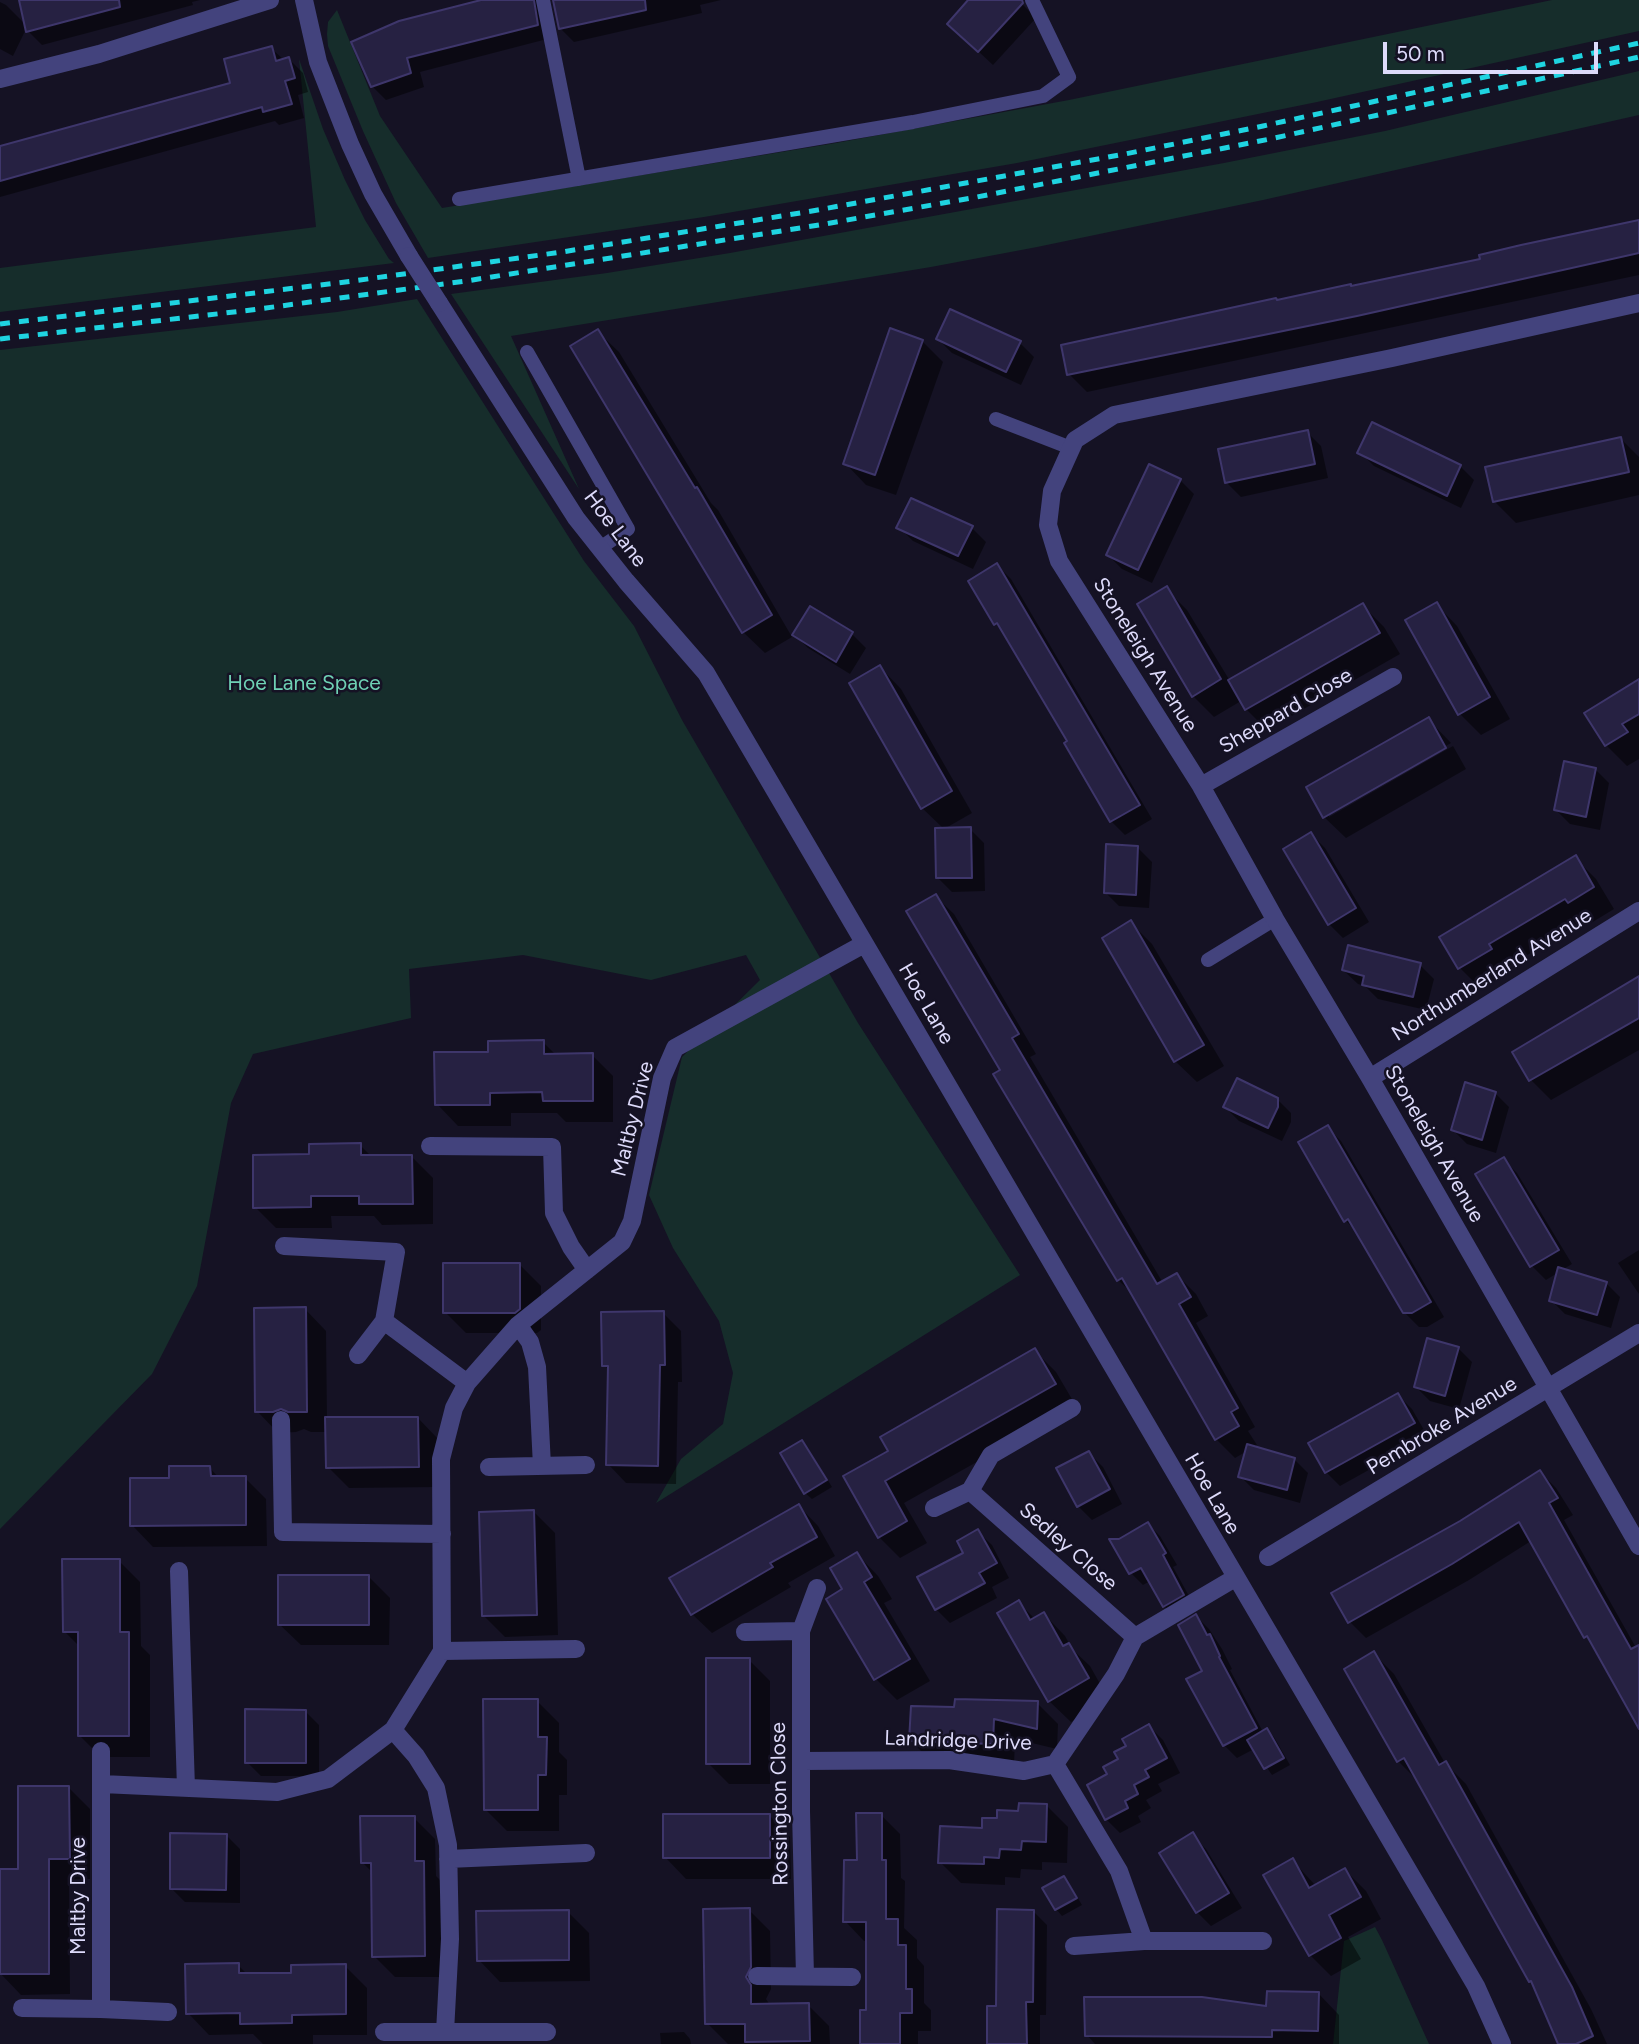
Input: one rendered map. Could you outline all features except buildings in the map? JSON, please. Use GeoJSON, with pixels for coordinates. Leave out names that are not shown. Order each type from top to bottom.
{"type":"FeatureCollection","features":[{"type":"Feature","properties":{"kind":"street"},"geometry":{"type":"LineString","coordinates":[[0,79],[99,54],[270,0]]}},
{"type":"Feature","properties":{"kind":"street","name":"Hoe Lane"},"geometry":{"type":"LineString","coordinates":[[304,0],[318,62],[350,145],[373,194],[409,256],[576,518],[706,673],[1476,1986],[1502,2044]]}},
{"type":"Feature","properties":{"kind":"street","name":"Stoneleigh Avenue"},"geometry":{"type":"LineString","coordinates":[[1639,303],[1392,358],[1114,415],[1075,440],[1052,491],[1048,525],[1059,561],[1201,786],[1275,919],[1370,1078],[1639,1546]]}},
{"type":"Feature","properties":{"kind":"street","name":"Sheppard Close"},"geometry":{"type":"LineString","coordinates":[[1201,786],[1393,677]]}},
{"type":"Feature","properties":{"kind":"street","name":"Northumberland Avenue"},"geometry":{"type":"LineString","coordinates":[[1370,1078],[1639,911]]}},
{"type":"Feature","properties":{"kind":"street","name":"Maltby Drive"},"geometry":{"type":"LineString","coordinates":[[442,1651],[441,1459],[454,1408],[467,1384],[518,1325],[622,1242],[632,1221],[662,1078],[675,1048],[864,944]]}},
{"type":"Feature","properties":{"kind":"street"},"geometry":{"type":"LineString","coordinates":[[430,1146],[552,1147],[554,1213],[571,1247],[587,1270]]}},
{"type":"Feature","properties":{"kind":"street"},"geometry":{"type":"LineString","coordinates":[[284,1245],[396,1252],[384,1321],[358,1355]]}},
{"type":"Feature","properties":{"kind":"street"},"geometry":{"type":"LineString","coordinates":[[384,1321],[467,1384]]}},
{"type":"Feature","properties":{"kind":"street"},"geometry":{"type":"LineString","coordinates":[[518,1325],[530,1342],[537,1367],[542,1466]]}},
{"type":"Feature","properties":{"kind":"street","name":"Pembroke Avenue"},"geometry":{"type":"LineString","coordinates":[[1268,1557],[1639,1333]]}},
{"type":"Feature","properties":{"kind":"street"},"geometry":{"type":"LineString","coordinates":[[934,1508],[970,1491],[991,1455],[1072,1408]]}},
{"type":"Feature","properties":{"kind":"street"},"geometry":{"type":"LineString","coordinates":[[281,1420],[283,1532],[442,1534]]}},
{"type":"Feature","properties":{"kind":"street"},"geometry":{"type":"LineString","coordinates":[[489,1467],[586,1465]]}},
{"type":"Feature","properties":{"kind":"street","name":"Sedley Close"},"geometry":{"type":"LineString","coordinates":[[970,1491],[1135,1637]]}},
{"type":"Feature","properties":{"kind":"street"},"geometry":{"type":"LineString","coordinates":[[179,1571],[186,1788]]}},
{"type":"Feature","properties":{"kind":"street"},"geometry":{"type":"LineString","coordinates":[[1135,1637],[1235,1578]]}},
{"type":"Feature","properties":{"kind":"street","name":"Rossington Close"},"geometry":{"type":"LineString","coordinates":[[805,1976],[801,1631],[817,1588]]}},
{"type":"Feature","properties":{"kind":"street"},"geometry":{"type":"LineString","coordinates":[[745,1632],[801,1631]]}},
{"type":"Feature","properties":{"kind":"street","name":"Landridge Drive"},"geometry":{"type":"LineString","coordinates":[[802,1761],[949,1760],[1024,1771],[1055,1764],[1116,1674],[1135,1637]]}},
{"type":"Feature","properties":{"kind":"street"},"geometry":{"type":"LineString","coordinates":[[102,1784],[277,1792],[328,1779],[393,1730],[442,1651],[576,1649]]}},
{"type":"Feature","properties":{"kind":"street"},"geometry":{"type":"LineString","coordinates":[[393,1730],[415,1756],[436,1788],[448,1845],[450,1939],[445,2032]]}},
{"type":"Feature","properties":{"kind":"street","name":"Maltby Drive"},"geometry":{"type":"LineString","coordinates":[[101,1751],[101,2009]]}},
{"type":"Feature","properties":{"kind":"street"},"geometry":{"type":"LineString","coordinates":[[1055,1764],[1119,1871],[1144,1941]]}},
{"type":"Feature","properties":{"kind":"street"},"geometry":{"type":"LineString","coordinates":[[448,1859],[586,1853]]}},
{"type":"Feature","properties":{"kind":"street"},"geometry":{"type":"LineString","coordinates":[[1074,1946],[1144,1941],[1263,1941]]}},
{"type":"Feature","properties":{"kind":"street"},"geometry":{"type":"LineString","coordinates":[[757,1976],[852,1978]]}},
{"type":"Feature","properties":{"kind":"street"},"geometry":{"type":"LineString","coordinates":[[22,2008],[168,2012]]}},
{"type":"Feature","properties":{"kind":"street"},"geometry":{"type":"LineString","coordinates":[[384,2032],[547,2032]]}},
{"type":"Feature","properties":{"kind":"lane"},"geometry":{"type":"LineString","coordinates":[[543,0],[579,179]]}},
{"type":"Feature","properties":{"kind":"lane"},"geometry":{"type":"LineString","coordinates":[[459,199],[913,122],[1043,96],[1069,78],[1032,0]]}},
{"type":"Feature","properties":{"kind":"lane"},"geometry":{"type":"LineString","coordinates":[[527,352],[628,529],[600,548]]}},
{"type":"Feature","properties":{"kind":"lane"},"geometry":{"type":"LineString","coordinates":[[996,419],[1071,448]]}},
{"type":"Feature","properties":{"kind":"lane"},"geometry":{"type":"LineString","coordinates":[[1208,960],[1275,919]]}},
{"type":"Feature","properties":{"kind":"green space"},"geometry":{"type":"Polygon","coordinates":[[[1552,0],[1639,0],[1639,31],[1317,102],[1017,163],[704,217],[428,258],[396,203],[363,131],[328,46],[327,34],[328,22],[337,10],[380,116],[442,208],[836,143],[1069,100],[1552,0]]]}},
{"type":"Feature","properties":{"kind":"green space"},"geometry":{"type":"Polygon","coordinates":[[[299,59],[323,129],[345,180],[365,220],[394,263],[0,312],[0,268],[316,227],[299,59]]]}},
{"type":"Feature","properties":{"kind":"green space"},"geometry":{"type":"Polygon","coordinates":[[[1639,71],[1639,115],[1263,200],[1037,247],[511,336],[579,489],[451,294],[730,253],[1224,163],[1385,131],[1639,71]]]}},
{"type":"Feature","properties":{"kind":"green space","name":"Hoe Lane Space"},"geometry":{"type":"Polygon","coordinates":[[[417,299],[584,561],[634,626],[682,720],[858,1023],[1020,1275],[656,1503],[681,1459],[723,1424],[733,1373],[719,1321],[673,1248],[649,1195],[682,1057],[760,980],[746,955],[651,980],[523,955],[409,969],[411,1018],[253,1054],[231,1103],[197,1286],[152,1374],[0,1529],[0,350],[337,312],[417,299]]]}},
{"type":"Feature","properties":{"kind":"green space"},"geometry":{"type":"Polygon","coordinates":[[[1375,1927],[1429,2044],[1333,2044],[1344,1941],[1375,1927]]]}},
{"type":"Feature","properties":{"kind":"railway"},"geometry":{"type":"LineString","coordinates":[[0,324],[353,281],[562,252],[812,211],[1263,126],[1639,43]]}},
{"type":"Feature","properties":{"kind":"railway"},"geometry":{"type":"LineString","coordinates":[[0,339],[251,310],[466,281],[819,225],[1270,139],[1639,57]]}}]}
